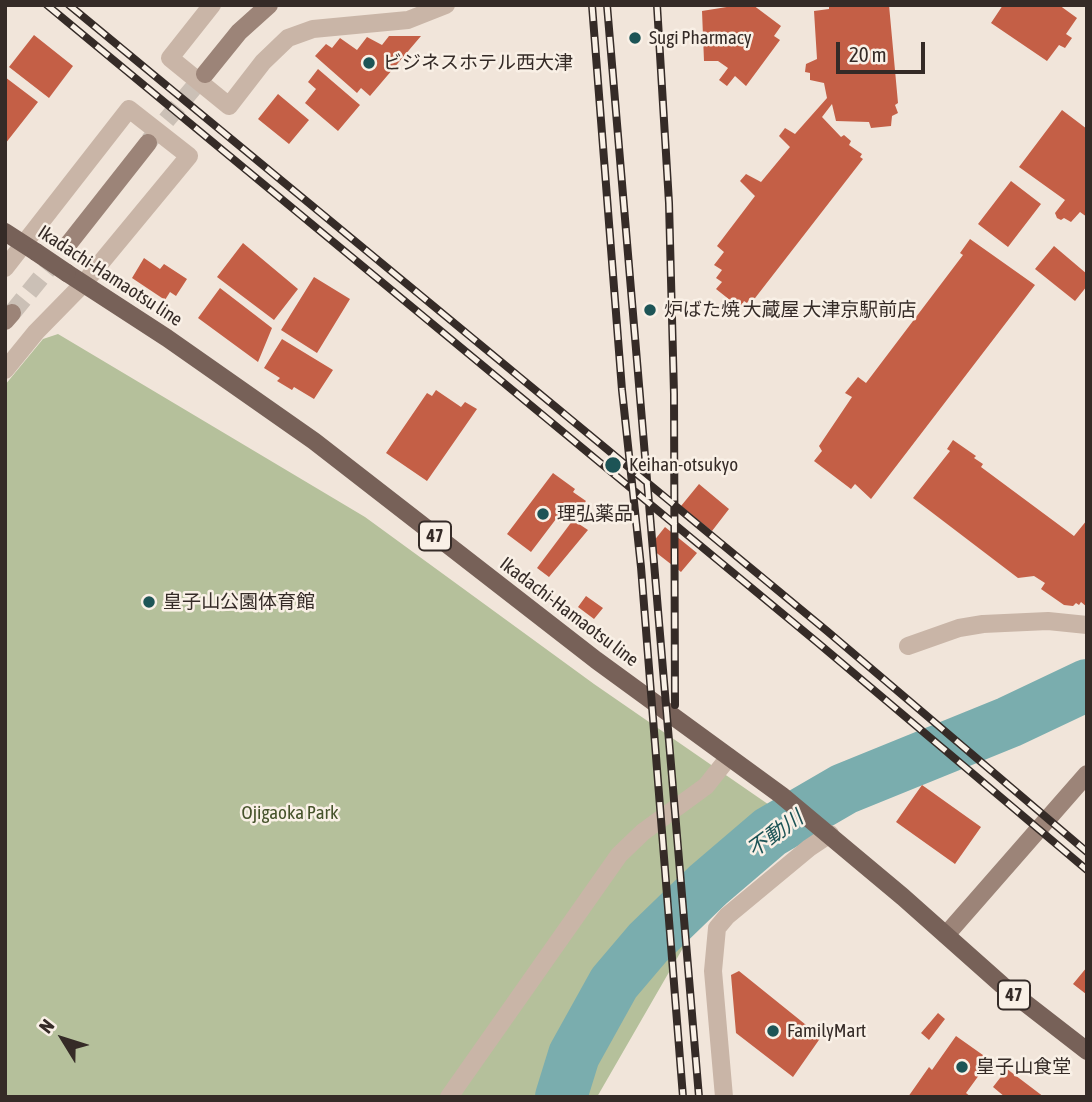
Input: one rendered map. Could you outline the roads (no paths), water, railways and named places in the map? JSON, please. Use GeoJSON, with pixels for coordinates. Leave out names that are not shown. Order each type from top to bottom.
{"type":"FeatureCollection","features":[{"type":"Feature","properties":{"kind":"main road","name":"Ikadachi-Hamaotsu line"},"geometry":{"type":"LineString","coordinates":[[5,232],[167,338],[313,441],[585,651],[781,795],[1002,985],[1087,1051]]}},
{"type":"Feature","properties":{"kind":"street"},"geometry":{"type":"LineString","coordinates":[[212,5],[170,58],[229,106],[263,62],[288,38],[313,29],[408,20],[446,5]]}},
{"type":"Feature","properties":{"kind":"street"},"geometry":{"type":"LineString","coordinates":[[205,74],[239,32],[269,5]]}},
{"type":"Feature","properties":{"kind":"street"},"geometry":{"type":"LineString","coordinates":[[5,268],[29,248],[129,108],[189,156],[84,283],[36,332],[5,370]]}},
{"type":"Feature","properties":{"kind":"street"},"geometry":{"type":"LineString","coordinates":[[70,242],[148,143]]}},
{"type":"Feature","properties":{"kind":"street"},"geometry":{"type":"LineString","coordinates":[[908,646],[959,628],[983,624],[1048,621],[1087,625]]}},
{"type":"Feature","properties":{"kind":"street"},"geometry":{"type":"LineString","coordinates":[[449,1097],[619,855],[643,832],[706,786],[729,757]]}},
{"type":"Feature","properties":{"kind":"street"},"geometry":{"type":"LineString","coordinates":[[946,935],[1087,774]]}},
{"type":"Feature","properties":{"kind":"street"},"geometry":{"type":"LineString","coordinates":[[724,1097],[713,971],[717,928],[727,916],[827,832]]}},
{"type":"Feature","properties":{"kind":"waterway","name":"不動川"},"geometry":{"type":"LineString","coordinates":[[561,1097],[574,1055],[614,983],[648,943],[708,885],[770,832],[844,789],[1009,722],[1087,685]]}},
{"type":"Feature","properties":{"kind":"tunnel"},"geometry":{"type":"LineString","coordinates":[[149,141],[205,74]]}},
{"type":"Feature","properties":{"kind":"tunnel"},"geometry":{"type":"LineString","coordinates":[[12,313],[70,242]]}},
{"type":"Feature","properties":{"kind":"railway"},"geometry":{"type":"LineString","coordinates":[[47,5],[818,643],[1087,870]]}},
{"type":"Feature","properties":{"kind":"railway"},"geometry":{"type":"LineString","coordinates":[[69,5],[827,631],[1087,852]]}},
{"type":"Feature","properties":{"kind":"railway"},"geometry":{"type":"LineString","coordinates":[[592,5],[622,390],[641,567],[683,1097]]}},
{"type":"Feature","properties":{"kind":"railway"},"geometry":{"type":"LineString","coordinates":[[607,5],[699,1097]]}},
{"type":"Feature","properties":{"kind":"railway"},"geometry":{"type":"LineString","coordinates":[[657,5],[669,203],[674,394],[675,705]]}},
{"type":"Feature","properties":{"kind":"place","name":"Sugi Pharmacy"},"geometry":{"type":"Point","coordinates":[635,38]}},
{"type":"Feature","properties":{"kind":"place","name":"ビジネスホテル西大津"},"geometry":{"type":"Point","coordinates":[369,63]}},
{"type":"Feature","properties":{"kind":"place","name":"炉ばた焼 大蔵屋 大津京駅前店"},"geometry":{"type":"Point","coordinates":[650,310]}},
{"type":"Feature","properties":{"kind":"place","name":"Keihan-otsukyo"},"geometry":{"type":"Point","coordinates":[613,465]}},
{"type":"Feature","properties":{"kind":"place","name":"理弘薬品"},"geometry":{"type":"Point","coordinates":[543,514]}},
{"type":"Feature","properties":{"kind":"place","name":"皇子山公園体育館"},"geometry":{"type":"Point","coordinates":[149,602]}},
{"type":"Feature","properties":{"kind":"place","name":"FamilyMart"},"geometry":{"type":"Point","coordinates":[773,1031]}},
{"type":"Feature","properties":{"kind":"place","name":"皇子山食堂"},"geometry":{"type":"Point","coordinates":[962,1067]}},
{"type":"Feature","properties":{"kind":"park label","name":"Ojigaoka Park"},"geometry":{"type":"Point","coordinates":[290,813]}}]}
